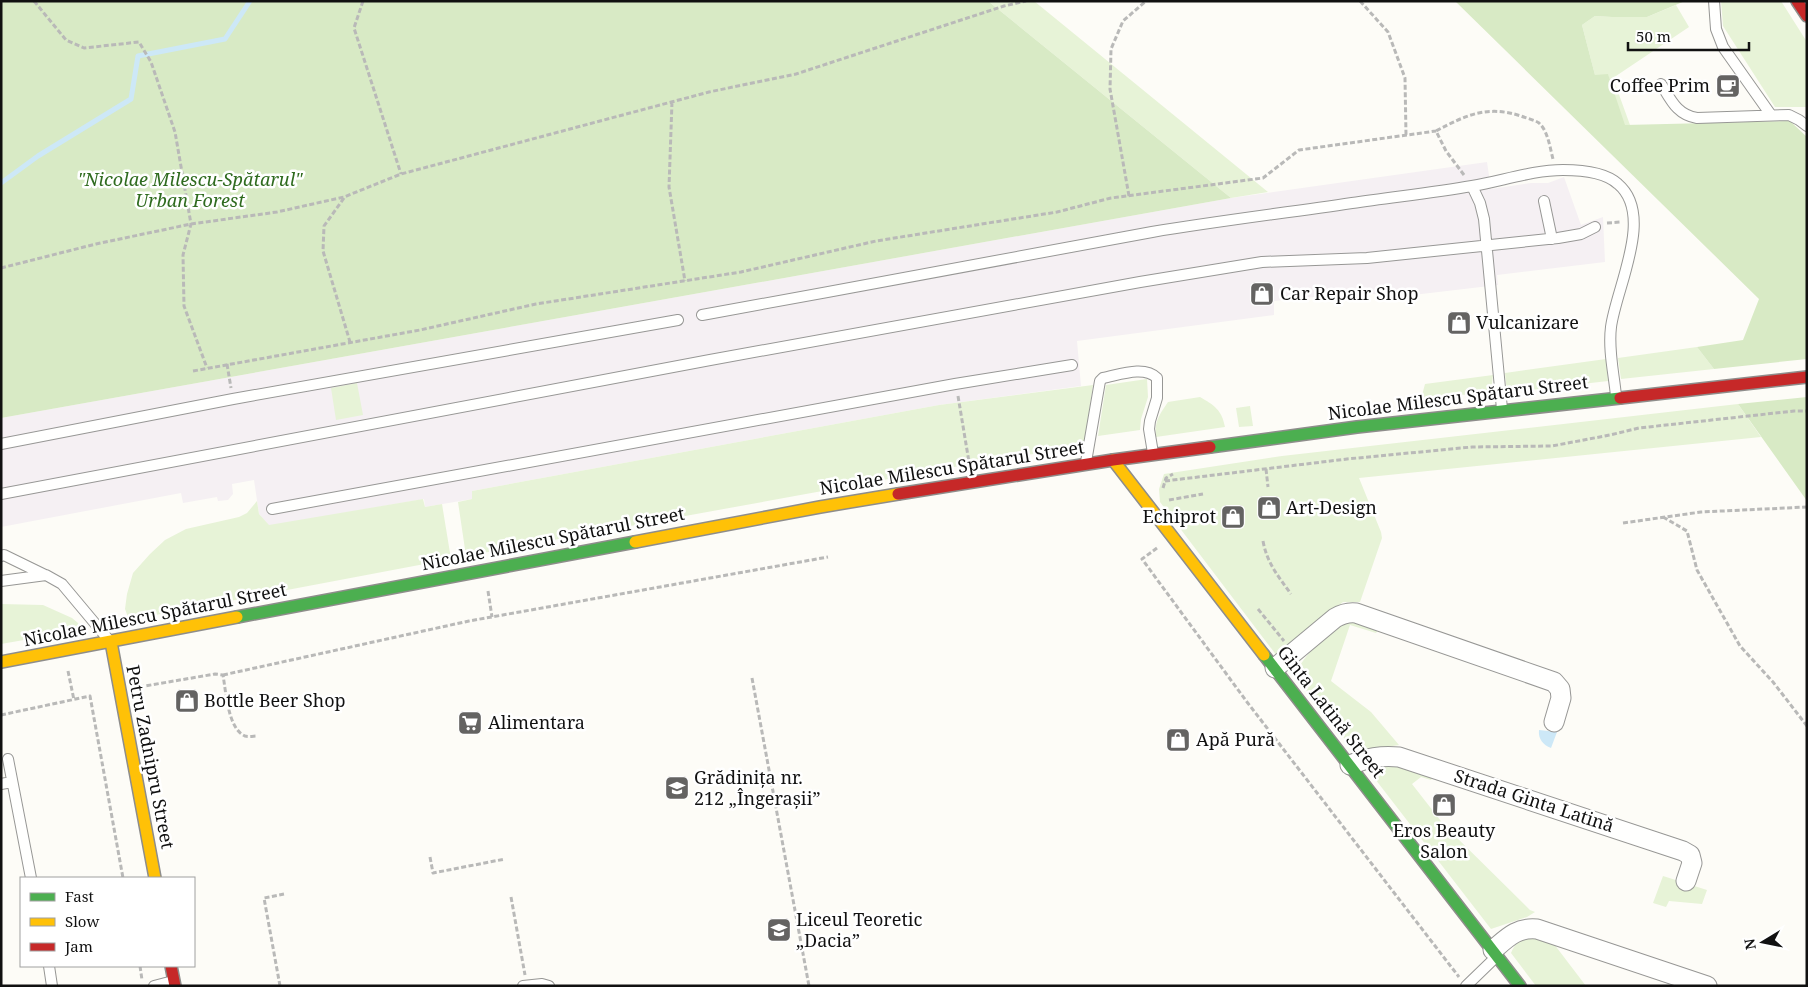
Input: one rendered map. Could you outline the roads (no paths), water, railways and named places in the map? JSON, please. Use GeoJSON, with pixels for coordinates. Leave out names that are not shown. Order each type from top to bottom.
{"type":"FeatureCollection","features":[{"type":"Feature","properties":{"kind":"main road"},"geometry":{"type":"LineString","coordinates":[[1798,1],[1806,13]]}},
{"type":"Feature","properties":{"kind":"main road","name":"Nicolae Milescu Spătaru Street"},"geometry":{"type":"LineString","coordinates":[[1113,460],[1280,436],[1807,377]]}},
{"type":"Feature","properties":{"kind":"main road","name":"Nicolae Milescu Spătarul Street"},"geometry":{"type":"LineString","coordinates":[[1,662],[811,509],[1113,460]]}},
{"type":"Feature","properties":{"kind":"main road","name":"Ginta Latină Street"},"geometry":{"type":"LineString","coordinates":[[1113,460],[1520,986]]}},
{"type":"Feature","properties":{"kind":"main road","name":"Petru Zadnipru Street"},"geometry":{"type":"LineString","coordinates":[[111,642],[155,877]]}},
{"type":"Feature","properties":{"kind":"main road"},"geometry":{"type":"LineString","coordinates":[[171,967],[174,983]]}},
{"type":"Feature","properties":{"kind":"street"},"geometry":{"type":"LineString","coordinates":[[1275,668],[1341,614],[1356,613],[1554,682],[1560,688],[1561,698],[1554,722]]}},
{"type":"Feature","properties":{"kind":"street","name":"Strada Ginta Latină"},"geometry":{"type":"LineString","coordinates":[[1350,765],[1367,758],[1386,755],[1399,757],[1683,851],[1690,855],[1692,862],[1686,881]]}},
{"type":"Feature","properties":{"kind":"street"},"geometry":{"type":"LineString","coordinates":[[1495,953],[1517,931],[1528,928],[1537,929],[1707,986]]}},
{"type":"Feature","properties":{"kind":"lane"},"geometry":{"type":"LineString","coordinates":[[1714,1],[1716,29],[1723,46],[1771,115]]}},
{"type":"Feature","properties":{"kind":"lane"},"geometry":{"type":"LineString","coordinates":[[1661,84],[1676,107],[1692,117],[1789,115],[1807,126]]}},
{"type":"Feature","properties":{"kind":"lane"},"geometry":{"type":"LineString","coordinates":[[702,315],[1154,232],[1472,186],[1556,170],[1582,171],[1603,175],[1619,184],[1626,192],[1633,210],[1634,222],[1627,267],[1611,327],[1616,397]]}},
{"type":"Feature","properties":{"kind":"lane"},"geometry":{"type":"LineString","coordinates":[[1472,186],[1480,203],[1487,244],[1502,410]]}},
{"type":"Feature","properties":{"kind":"lane"},"geometry":{"type":"LineString","coordinates":[[1544,201],[1552,239]]}},
{"type":"Feature","properties":{"kind":"lane"},"geometry":{"type":"LineString","coordinates":[[1,494],[1140,282],[1262,262],[1366,258],[1487,244],[1552,239],[1573,236],[1595,227]]}},
{"type":"Feature","properties":{"kind":"lane"},"geometry":{"type":"LineString","coordinates":[[1,444],[233,399],[678,320]]}},
{"type":"Feature","properties":{"kind":"lane"},"geometry":{"type":"LineString","coordinates":[[272,509],[955,384],[1072,365]]}},
{"type":"Feature","properties":{"kind":"lane"},"geometry":{"type":"LineString","coordinates":[[1086,464],[1100,381],[1103,378],[1138,372],[1148,371],[1157,378],[1157,398],[1149,429],[1153,454]]}},
{"type":"Feature","properties":{"kind":"lane"},"geometry":{"type":"LineString","coordinates":[[1,556],[4,555],[62,584],[111,642]]}},
{"type":"Feature","properties":{"kind":"lane"},"geometry":{"type":"LineString","coordinates":[[1,581],[46,575]]}},
{"type":"Feature","properties":{"kind":"lane"},"geometry":{"type":"LineString","coordinates":[[8,759],[7,783],[32,877]]}},
{"type":"Feature","properties":{"kind":"lane"},"geometry":{"type":"LineString","coordinates":[[1466,986],[1495,953]]}},
{"type":"Feature","properties":{"kind":"lane"},"geometry":{"type":"LineString","coordinates":[[49,967],[52,986]]}},
{"type":"Feature","properties":{"kind":"lane"},"geometry":{"type":"LineString","coordinates":[[154,986],[174,983]]}},
{"type":"Feature","properties":{"kind":"lane"},"geometry":{"type":"LineString","coordinates":[[525,985],[542,984],[549,986]]}},
{"type":"Feature","properties":{"kind":"water"},"geometry":{"type":"Polygon","coordinates":[[[1539,730],[1557,732],[1551,748],[1542,741],[1539,736],[1539,730]]]}},
{"type":"Feature","properties":{"kind":"waterway"},"geometry":{"type":"LineString","coordinates":[[1,183],[38,156],[131,99],[138,56],[225,39],[250,1]]}},
{"type":"Feature","properties":{"kind":"place","name":"Coffee Prim"},"geometry":{"type":"Point","coordinates":[1728,86]}},
{"type":"Feature","properties":{"kind":"place","name":"Car Repair Shop"},"geometry":{"type":"Point","coordinates":[1262,294]}},
{"type":"Feature","properties":{"kind":"place","name":"Vulcanizare"},"geometry":{"type":"Point","coordinates":[1459,323]}},
{"type":"Feature","properties":{"kind":"place","name":"Art-Design"},"geometry":{"type":"Point","coordinates":[1269,508]}},
{"type":"Feature","properties":{"kind":"place","name":"Echiprot"},"geometry":{"type":"Point","coordinates":[1233,517]}},
{"type":"Feature","properties":{"kind":"place","name":"Bottle Beer Shop"},"geometry":{"type":"Point","coordinates":[187,701]}},
{"type":"Feature","properties":{"kind":"place","name":"Alimentara"},"geometry":{"type":"Point","coordinates":[470,723]}},
{"type":"Feature","properties":{"kind":"place","name":"Apă Pură"},"geometry":{"type":"Point","coordinates":[1178,740]}},
{"type":"Feature","properties":{"kind":"place","name":"Grădinița nr. 212 „Îngerașii”"},"geometry":{"type":"Point","coordinates":[677,788]}},
{"type":"Feature","properties":{"kind":"place","name":"Eros Beauty Salon"},"geometry":{"type":"Point","coordinates":[1444,805]}},
{"type":"Feature","properties":{"kind":"place","name":"Liceul Teoretic „Dacia”"},"geometry":{"type":"Point","coordinates":[779,930]}},
{"type":"Feature","properties":{"kind":"park label","name":"\"Nicolae Milescu-Spătarul\" Urban Forest"},"geometry":{"type":"Point","coordinates":[190,190]}}]}
